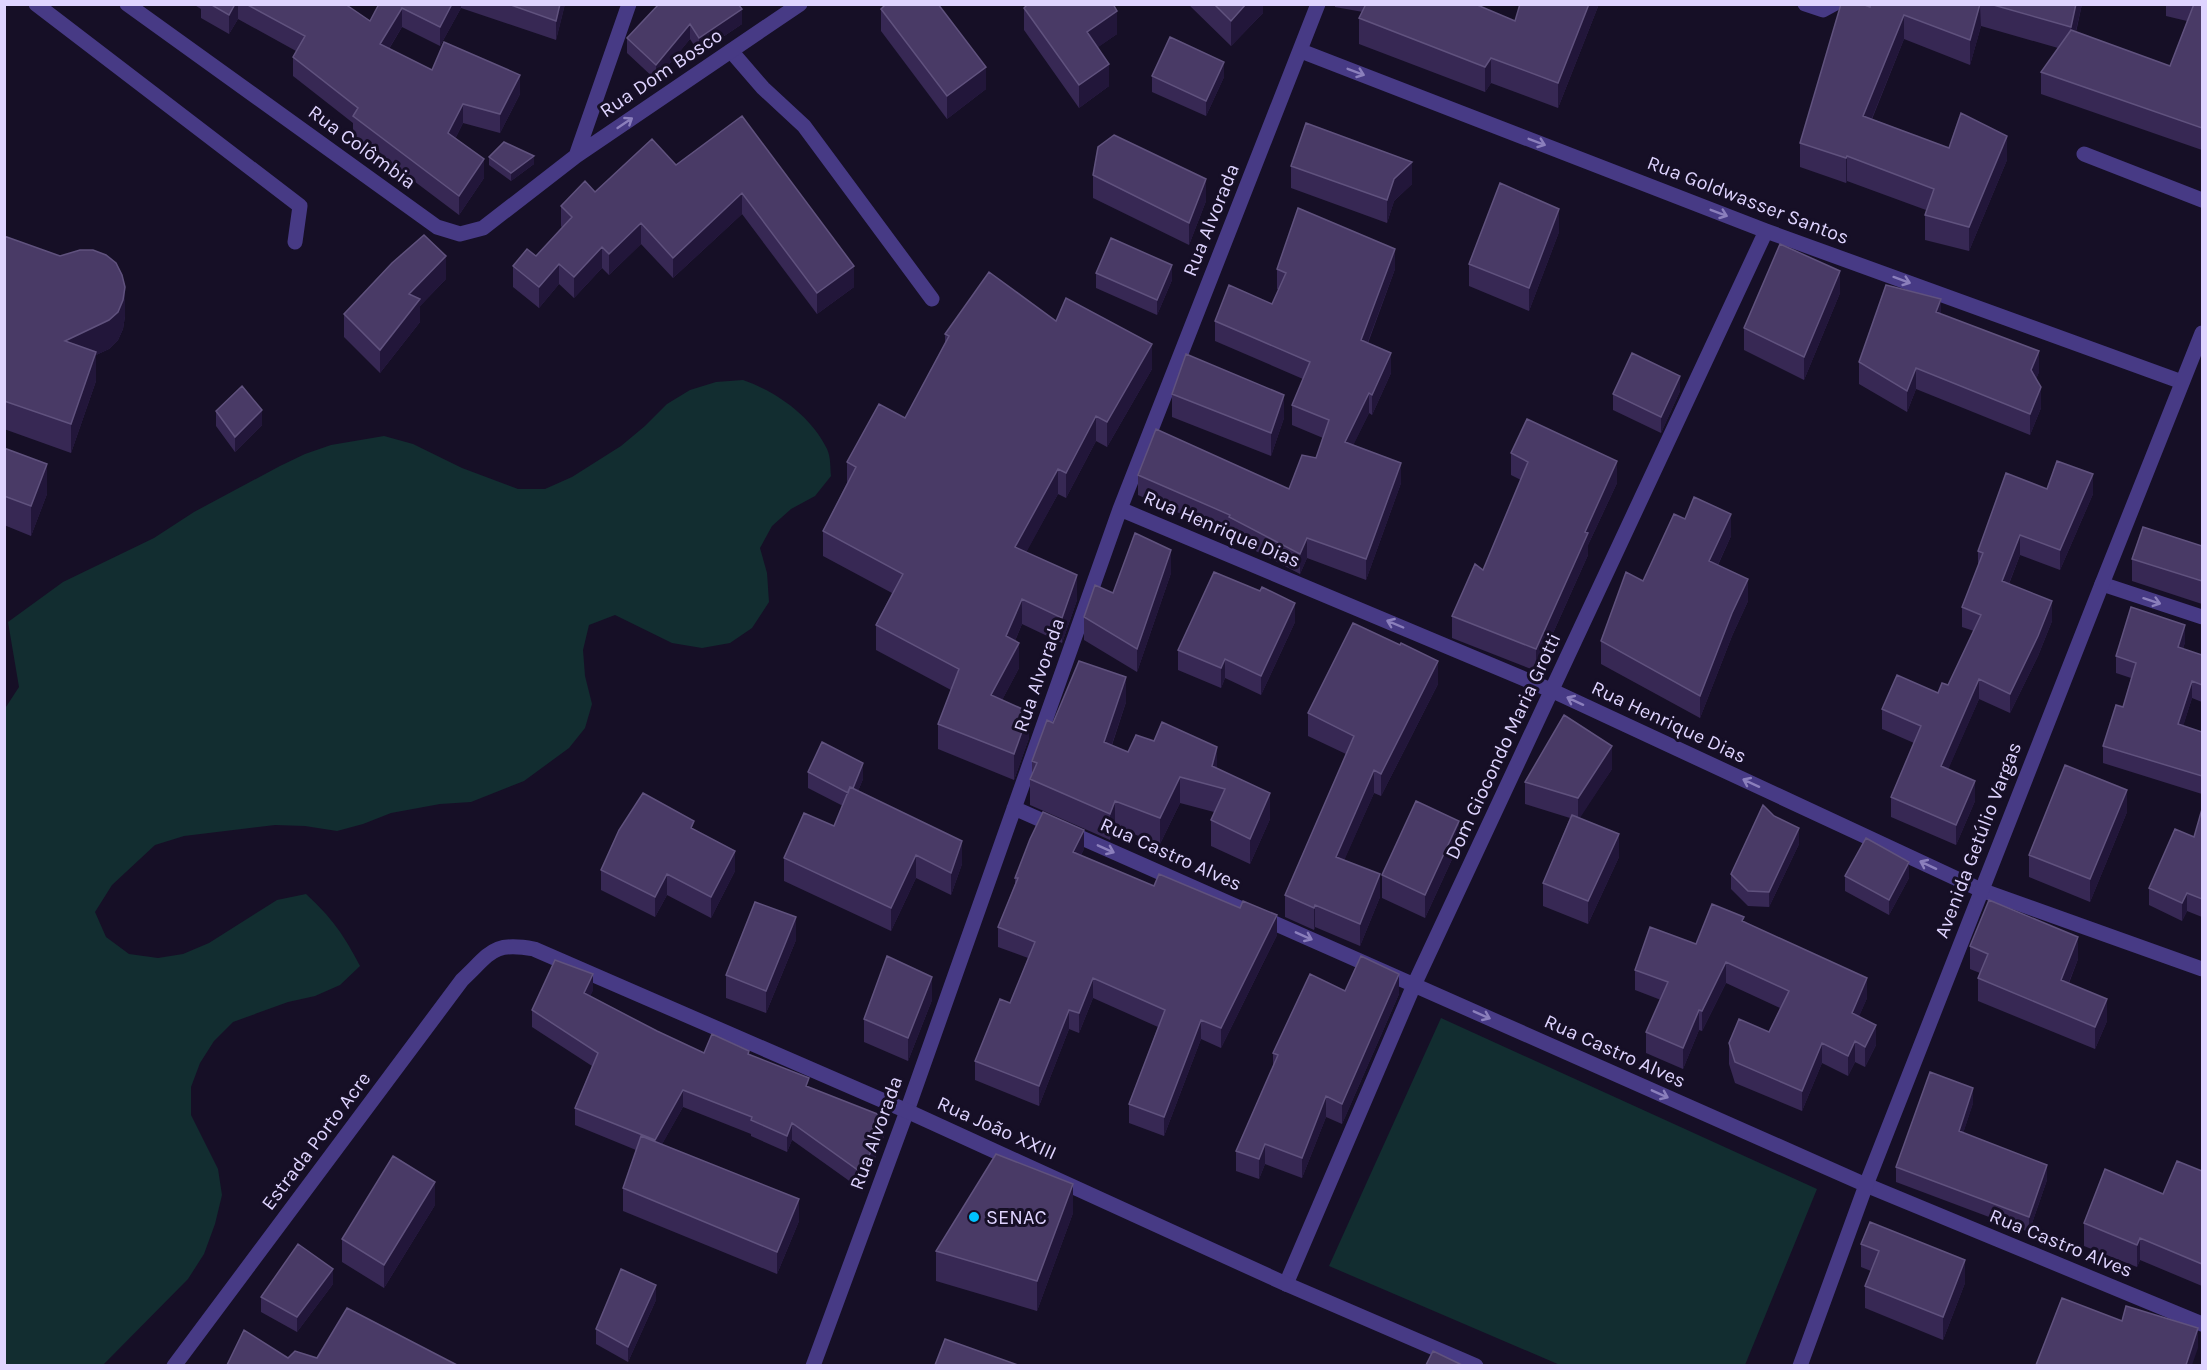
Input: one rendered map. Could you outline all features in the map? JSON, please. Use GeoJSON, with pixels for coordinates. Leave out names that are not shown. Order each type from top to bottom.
{"type":"FeatureCollection","features":[{"type":"Feature","properties":{"kind":"street"},"geometry":{"type":"LineString","coordinates":[[36,4],[300,206],[295,242]]}},
{"type":"Feature","properties":{"kind":"street","name":"Rua Colômbia"},"geometry":{"type":"LineString","coordinates":[[127,4],[437,227],[448,231],[460,234],[483,228],[576,156]]}},
{"type":"Feature","properties":{"kind":"street"},"geometry":{"type":"LineString","coordinates":[[576,156],[628,4]]}},
{"type":"Feature","properties":{"kind":"street","name":"Rua Dom Bosco"},"geometry":{"type":"LineString","coordinates":[[576,156],[800,4]]}},
{"type":"Feature","properties":{"kind":"street","name":"Rua Alvorada"},"geometry":{"type":"LineString","coordinates":[[813,1365],[907,1111],[1120,509],[1318,4]]}},
{"type":"Feature","properties":{"kind":"street"},"geometry":{"type":"LineString","coordinates":[[1805,4],[1823,10],[1834,4]]}},
{"type":"Feature","properties":{"kind":"street"},"geometry":{"type":"LineString","coordinates":[[731,51],[763,88],[804,126],[932,299]]}},
{"type":"Feature","properties":{"kind":"street","name":"Rua Goldwasser Santos"},"geometry":{"type":"LineString","coordinates":[[1301,51],[1766,231],[2182,382]]}},
{"type":"Feature","properties":{"kind":"street"},"geometry":{"type":"LineString","coordinates":[[2084,154],[2202,200]]}},
{"type":"Feature","properties":{"kind":"street","name":"Dom Giocondo Maria Grotti"},"geometry":{"type":"LineString","coordinates":[[1286,1284],[1414,985],[1766,231]]}},
{"type":"Feature","properties":{"kind":"street","name":"Avenida Getúlio Vargas"},"geometry":{"type":"LineString","coordinates":[[1800,1365],[1866,1185],[2202,333]]}},
{"type":"Feature","properties":{"kind":"street","name":"Rua Henrique Dias"},"geometry":{"type":"LineString","coordinates":[[1120,509],[1553,690],[1981,890],[2202,969]]}},
{"type":"Feature","properties":{"kind":"street"},"geometry":{"type":"LineString","coordinates":[[2102,584],[2202,617]]}},
{"type":"Feature","properties":{"kind":"street","name":"Rua Castro Alves"},"geometry":{"type":"LineString","coordinates":[[1014,808],[1866,1185],[2202,1324]]}},
{"type":"Feature","properties":{"kind":"street","name":"Rua João XXIII"},"geometry":{"type":"LineString","coordinates":[[497,947],[514,945],[534,949],[907,1111],[1286,1284],[1476,1365]]}},
{"type":"Feature","properties":{"kind":"street","name":"Estrada Porto Acre"},"geometry":{"type":"LineString","coordinates":[[174,1365],[462,980],[497,947]]}},
{"type":"Feature","properties":{"kind":"green space"},"geometry":{"type":"Polygon","coordinates":[[[743,380],[780,398],[812,426],[828,452],[831,476],[815,496],[791,509],[772,526],[760,548],[767,573],[769,602],[752,628],[730,643],[702,648],[672,643],[615,615],[589,625],[583,650],[585,676],[592,704],[585,728],[569,748],[524,781],[471,802],[440,804],[391,813],[337,831],[305,826],[275,825],[184,836],[155,845],[112,885],[95,912],[106,937],[129,954],[158,958],[183,954],[209,943],[277,900],[306,894],[337,927],[360,966],[340,985],[315,996],[288,1002],[233,1022],[214,1041],[200,1063],[191,1087],[191,1115],[218,1169],[222,1195],[204,1254],[188,1279],[103,1365],[5,1365],[4,710],[19,687],[8,622],[63,582],[154,538],[194,512],[280,466],[331,445],[384,436],[413,444],[462,468],[518,489],[545,489],[572,477],[621,446],[667,404],[690,390],[716,382],[743,380]]]}},
{"type":"Feature","properties":{"kind":"green space"},"geometry":{"type":"Polygon","coordinates":[[[1441,1018],[1817,1189],[1745,1365],[1560,1365],[1329,1266],[1441,1018]]]}},
{"type":"Feature","properties":{"kind":"building"},"geometry":{"type":"Polygon","coordinates":[[[210,4],[235,4],[229,15],[210,4]]]}},
{"type":"Feature","properties":{"kind":"building"},"geometry":{"type":"Polygon","coordinates":[[[246,4],[345,4],[370,21],[379,4],[452,4],[440,27],[402,8],[380,44],[432,70],[444,42],[520,75],[500,114],[463,104],[448,133],[484,159],[459,196],[353,116],[358,108],[293,57],[305,36],[246,4]]]}},
{"type":"Feature","properties":{"kind":"building"},"geometry":{"type":"Polygon","coordinates":[[[508,4],[560,4],[556,21],[508,4]]]}},
{"type":"Feature","properties":{"kind":"building"},"geometry":{"type":"Polygon","coordinates":[[[659,4],[738,4],[742,9],[699,38],[690,24],[656,65],[627,38],[659,4]]]}},
{"type":"Feature","properties":{"kind":"building"},"geometry":{"type":"Polygon","coordinates":[[[886,4],[938,4],[986,67],[947,96],[881,9],[886,4]]]}},
{"type":"Feature","properties":{"kind":"building"},"geometry":{"type":"Polygon","coordinates":[[[1028,4],[1113,4],[1117,11],[1087,32],[1109,64],[1079,85],[1024,8],[1028,4]]]}},
{"type":"Feature","properties":{"kind":"building"},"geometry":{"type":"Polygon","coordinates":[[[1214,4],[1246,4],[1231,21],[1214,4]]]}},
{"type":"Feature","properties":{"kind":"building"},"geometry":{"type":"Polygon","coordinates":[[[1366,4],[1475,4],[1515,21],[1520,4],[1589,4],[1558,83],[1491,58],[1485,67],[1359,18],[1366,4]]]}},
{"type":"Feature","properties":{"kind":"building"},"geometry":{"type":"Polygon","coordinates":[[[1841,4],[1862,4],[1870,7],[1871,4],[1980,4],[1970,40],[1904,15],[1863,116],[1949,148],[1961,113],[2007,136],[1969,227],[1925,215],[1934,189],[1847,156],[1846,158],[1800,143],[1841,4]]]}},
{"type":"Feature","properties":{"kind":"building"},"geometry":{"type":"Polygon","coordinates":[[[1990,4],[2076,4],[2071,27],[1990,4]]]}},
{"type":"Feature","properties":{"kind":"building"},"geometry":{"type":"Polygon","coordinates":[[[2194,4],[2202,4],[2202,128],[2041,72],[2071,30],[2170,66],[2194,4]]]}},
{"type":"Feature","properties":{"kind":"building"},"geometry":{"type":"Polygon","coordinates":[[[1170,37],[1224,62],[1206,101],[1152,76],[1170,37]]]}},
{"type":"Feature","properties":{"kind":"building"},"geometry":{"type":"Polygon","coordinates":[[[742,116],[854,266],[817,293],[742,193],[673,258],[641,223],[609,254],[602,247],[574,277],[559,264],[539,287],[513,266],[527,249],[536,256],[572,217],[561,206],[585,181],[595,192],[652,139],[676,165],[742,116]]]}},
{"type":"Feature","properties":{"kind":"building"},"geometry":{"type":"Polygon","coordinates":[[[1306,123],[1412,162],[1394,179],[1387,200],[1291,166],[1306,123]]]}},
{"type":"Feature","properties":{"kind":"building"},"geometry":{"type":"Polygon","coordinates":[[[1114,135],[1206,179],[1189,223],[1093,175],[1098,147],[1114,135]]]}},
{"type":"Feature","properties":{"kind":"building"},"geometry":{"type":"Polygon","coordinates":[[[504,142],[534,156],[511,173],[489,157],[504,142]]]}},
{"type":"Feature","properties":{"kind":"building"},"geometry":{"type":"Polygon","coordinates":[[[1500,183],[1559,209],[1529,288],[1469,264],[1500,183]]]}},
{"type":"Feature","properties":{"kind":"building"},"geometry":{"type":"Polygon","coordinates":[[[1298,208],[1395,249],[1361,340],[1391,353],[1372,395],[1369,393],[1345,442],[1401,463],[1366,559],[1307,538],[1300,554],[1229,517],[1230,515],[1138,475],[1156,429],[1289,489],[1302,455],[1316,458],[1329,420],[1292,405],[1310,362],[1215,321],[1229,285],[1272,304],[1286,273],[1277,269],[1298,208]]]}},
{"type":"Feature","properties":{"kind":"building"},"geometry":{"type":"Polygon","coordinates":[[[424,235],[446,256],[409,294],[420,299],[380,350],[344,314],[392,263],[424,235]]]}},
{"type":"Feature","properties":{"kind":"building"},"geometry":{"type":"Polygon","coordinates":[[[4,236],[60,256],[80,250],[93,250],[106,255],[116,263],[122,275],[125,287],[118,312],[109,320],[65,341],[96,352],[71,424],[4,401],[4,236]]]}},
{"type":"Feature","properties":{"kind":"building"},"geometry":{"type":"Polygon","coordinates":[[[1111,238],[1172,265],[1157,300],[1096,273],[1111,238]]]}},
{"type":"Feature","properties":{"kind":"building"},"geometry":{"type":"Polygon","coordinates":[[[1780,244],[1840,271],[1804,357],[1744,328],[1780,244]]]}},
{"type":"Feature","properties":{"kind":"building"},"geometry":{"type":"Polygon","coordinates":[[[989,272],[1056,321],[1066,298],[1152,344],[1107,422],[1096,416],[1066,473],[1058,469],[1015,547],[1077,575],[1062,618],[1022,599],[1006,636],[1019,643],[991,695],[1029,712],[1014,754],[938,724],[959,669],[876,625],[903,574],[823,531],[856,467],[847,462],[879,404],[905,418],[949,336],[945,334],[989,272]]]}},
{"type":"Feature","properties":{"kind":"building"},"geometry":{"type":"Polygon","coordinates":[[[1886,285],[1941,299],[1936,312],[2039,351],[2031,370],[2041,387],[2030,414],[1916,368],[1907,391],[1859,362],[1886,285]]]}},
{"type":"Feature","properties":{"kind":"building"},"geometry":{"type":"Polygon","coordinates":[[[1632,353],[1680,376],[1661,417],[1613,394],[1632,353]]]}},
{"type":"Feature","properties":{"kind":"building"},"geometry":{"type":"Polygon","coordinates":[[[1186,354],[1284,395],[1271,433],[1172,394],[1186,354]]]}},
{"type":"Feature","properties":{"kind":"building"},"geometry":{"type":"Polygon","coordinates":[[[242,386],[262,410],[235,437],[216,411],[242,386]]]}},
{"type":"Feature","properties":{"kind":"building"},"geometry":{"type":"Polygon","coordinates":[[[1527,419],[1617,461],[1585,532],[1588,533],[1536,649],[1452,616],[1475,564],[1483,570],[1528,462],[1511,453],[1527,419]]]}},
{"type":"Feature","properties":{"kind":"building"},"geometry":{"type":"Polygon","coordinates":[[[4,448],[47,464],[31,506],[4,496],[4,448]]]}},
{"type":"Feature","properties":{"kind":"building"},"geometry":{"type":"Polygon","coordinates":[[[2057,461],[2093,474],[2060,550],[2020,535],[2002,581],[2052,601],[2010,694],[1979,679],[1941,766],[1975,781],[1956,825],[1891,797],[1921,726],[1882,709],[1897,675],[1938,693],[1942,683],[1948,685],[1981,615],[1962,607],[1983,553],[1978,551],[2006,473],[2047,489],[2057,461]]]}},
{"type":"Feature","properties":{"kind":"building"},"geometry":{"type":"Polygon","coordinates":[[[1694,497],[1731,514],[1709,561],[1748,579],[1732,613],[1700,696],[1601,641],[1626,572],[1643,581],[1674,514],[1685,519],[1694,497]]]}},
{"type":"Feature","properties":{"kind":"building"},"geometry":{"type":"Polygon","coordinates":[[[2143,527],[2202,546],[2202,581],[2132,559],[2143,527]]]}},
{"type":"Feature","properties":{"kind":"building"},"geometry":{"type":"Polygon","coordinates":[[[1135,533],[1171,550],[1137,649],[1084,617],[1095,585],[1113,593],[1135,533]]]}},
{"type":"Feature","properties":{"kind":"building"},"geometry":{"type":"Polygon","coordinates":[[[1214,572],[1260,591],[1262,587],[1295,603],[1261,676],[1225,659],[1221,668],[1178,650],[1214,572]]]}},
{"type":"Feature","properties":{"kind":"building"},"geometry":{"type":"Polygon","coordinates":[[[2131,607],[2185,625],[2178,647],[2202,655],[2202,685],[2192,681],[2178,724],[2202,732],[2202,776],[2103,746],[2116,705],[2123,707],[2136,663],[2116,656],[2131,607]]]}},
{"type":"Feature","properties":{"kind":"building"},"geometry":{"type":"Polygon","coordinates":[[[1353,623],[1438,661],[1381,774],[1374,770],[1336,857],[1380,874],[1360,924],[1285,895],[1354,736],[1308,713],[1353,623]]]}},
{"type":"Feature","properties":{"kind":"building"},"geometry":{"type":"Polygon","coordinates":[[[1079,661],[1126,677],[1104,742],[1128,752],[1136,735],[1154,741],[1162,722],[1217,747],[1212,766],[1270,793],[1250,839],[1211,820],[1225,789],[1180,777],[1160,818],[1115,801],[1110,814],[1030,779],[1037,763],[1032,761],[1047,720],[1053,723],[1079,661]]]}},
{"type":"Feature","properties":{"kind":"building"},"geometry":{"type":"Polygon","coordinates":[[[1564,715],[1612,746],[1578,798],[1525,782],[1564,715]]]}},
{"type":"Feature","properties":{"kind":"building"},"geometry":{"type":"Polygon","coordinates":[[[822,742],[863,763],[853,788],[850,787],[848,793],[808,772],[822,742]]]}},
{"type":"Feature","properties":{"kind":"building"},"geometry":{"type":"Polygon","coordinates":[[[2065,765],[2127,790],[2090,879],[2029,855],[2065,765]]]}},
{"type":"Feature","properties":{"kind":"building"},"geometry":{"type":"Polygon","coordinates":[[[850,787],[962,841],[951,873],[916,855],[891,908],[784,858],[804,813],[834,826],[850,787]]]}},
{"type":"Feature","properties":{"kind":"building"},"geometry":{"type":"Polygon","coordinates":[[[643,793],[694,821],[691,828],[735,851],[711,897],[667,874],[655,897],[601,870],[619,830],[643,793]]]}},
{"type":"Feature","properties":{"kind":"building"},"geometry":{"type":"Polygon","coordinates":[[[1416,801],[1459,821],[1425,895],[1382,875],[1416,801]]]}},
{"type":"Feature","properties":{"kind":"building"},"geometry":{"type":"Polygon","coordinates":[[[1763,805],[1774,816],[1799,828],[1769,892],[1748,891],[1731,874],[1763,805]]]}},
{"type":"Feature","properties":{"kind":"building"},"geometry":{"type":"Polygon","coordinates":[[[2202,809],[2202,899],[2187,893],[2182,903],[2149,888],[2175,829],[2194,837],[2202,809]]]}},
{"type":"Feature","properties":{"kind":"building"},"geometry":{"type":"Polygon","coordinates":[[[1043,812],[1084,830],[1073,852],[1154,886],[1159,874],[1240,908],[1243,901],[1277,915],[1221,1028],[1201,1020],[1164,1117],[1129,1104],[1165,1010],[1093,978],[1079,1013],[1069,1010],[1039,1086],[975,1061],[1000,999],[1010,1003],[1035,942],[998,927],[1018,878],[1015,878],[1030,839],[1043,812]]]}},
{"type":"Feature","properties":{"kind":"building"},"geometry":{"type":"Polygon","coordinates":[[[1572,815],[1619,834],[1588,901],[1543,883],[1572,815]]]}},
{"type":"Feature","properties":{"kind":"building"},"geometry":{"type":"Polygon","coordinates":[[[1866,838],[1909,862],[1889,900],[1845,876],[1866,838]]]}},
{"type":"Feature","properties":{"kind":"building"},"geometry":{"type":"Polygon","coordinates":[[[1989,900],[2078,937],[2061,980],[2107,999],[2095,1027],[1978,978],[1988,954],[1970,946],[1989,900]]]}},
{"type":"Feature","properties":{"kind":"building"},"geometry":{"type":"Polygon","coordinates":[[[755,902],[796,917],[766,991],[726,975],[755,902]]]}},
{"type":"Feature","properties":{"kind":"building"},"geometry":{"type":"Polygon","coordinates":[[[1712,904],[1744,917],[1742,921],[1867,978],[1852,1013],[1876,1025],[1865,1047],[1855,1041],[1848,1056],[1822,1043],[1802,1091],[1735,1062],[1729,1043],[1739,1019],[1769,1032],[1789,991],[1726,962],[1702,1011],[1699,1010],[1683,1048],[1646,1032],[1668,982],[1635,970],[1650,927],[1696,944],[1712,904]]]}},
{"type":"Feature","properties":{"kind":"building"},"geometry":{"type":"Polygon","coordinates":[[[887,956],[932,977],[908,1038],[864,1019],[887,956]]]}},
{"type":"Feature","properties":{"kind":"building"},"geometry":{"type":"Polygon","coordinates":[[[1361,956],[1399,974],[1342,1104],[1326,1096],[1302,1158],[1265,1144],[1259,1159],[1236,1151],[1278,1055],[1273,1053],[1310,974],[1345,991],[1361,956]]]}},
{"type":"Feature","properties":{"kind":"building"},"geometry":{"type":"Polygon","coordinates":[[[555,960],[593,974],[584,993],[657,1031],[704,1053],[712,1034],[749,1051],[748,1054],[809,1078],[806,1086],[885,1117],[862,1173],[792,1123],[787,1136],[751,1120],[752,1117],[683,1090],[655,1140],[575,1108],[598,1053],[532,1010],[555,960]]]}},
{"type":"Feature","properties":{"kind":"building"},"geometry":{"type":"Polygon","coordinates":[[[1930,1072],[1973,1088],[1959,1131],[2047,1165],[2029,1217],[1896,1167],[1930,1072]]]}},
{"type":"Feature","properties":{"kind":"building"},"geometry":{"type":"Polygon","coordinates":[[[641,1136],[799,1199],[777,1252],[623,1188],[641,1136]]]}},
{"type":"Feature","properties":{"kind":"building"},"geometry":{"type":"Polygon","coordinates":[[[996,1154],[1073,1184],[1037,1281],[936,1251],[996,1154]]]}},
{"type":"Feature","properties":{"kind":"building"},"geometry":{"type":"Polygon","coordinates":[[[393,1156],[435,1182],[384,1265],[342,1239],[393,1156]]]}},
{"type":"Feature","properties":{"kind":"building"},"geometry":{"type":"Polygon","coordinates":[[[2177,1161],[2202,1171],[2202,1264],[2140,1238],[2137,1245],[2084,1223],[2105,1169],[2163,1194],[2177,1161]]]}},
{"type":"Feature","properties":{"kind":"building"},"geometry":{"type":"Polygon","coordinates":[[[1870,1222],[1965,1260],[1943,1317],[1865,1286],[1879,1251],[1861,1244],[1870,1222]]]}},
{"type":"Feature","properties":{"kind":"building"},"geometry":{"type":"Polygon","coordinates":[[[298,1244],[333,1269],[297,1317],[261,1297],[298,1244]]]}},
{"type":"Feature","properties":{"kind":"building"},"geometry":{"type":"Polygon","coordinates":[[[621,1269],[656,1285],[628,1347],[596,1329],[621,1269]]]}},
{"type":"Feature","properties":{"kind":"building"},"geometry":{"type":"Polygon","coordinates":[[[2062,1298],[2122,1321],[2126,1306],[2198,1328],[2186,1365],[2036,1365],[2062,1298]]]}},
{"type":"Feature","properties":{"kind":"building"},"geometry":{"type":"Polygon","coordinates":[[[347,1308],[457,1365],[227,1365],[244,1330],[288,1358],[295,1351],[317,1358],[347,1308]]]}},
{"type":"Feature","properties":{"kind":"building"},"geometry":{"type":"Polygon","coordinates":[[[945,1339],[1018,1365],[935,1365],[945,1339]]]}},
{"type":"Feature","properties":{"kind":"building"},"geometry":{"type":"Polygon","coordinates":[[[1433,1351],[1462,1365],[1426,1365],[1433,1351]]]}},
{"type":"Feature","properties":{"kind":"place","name":"SENAC"},"geometry":{"type":"Point","coordinates":[974,1217]}}]}
